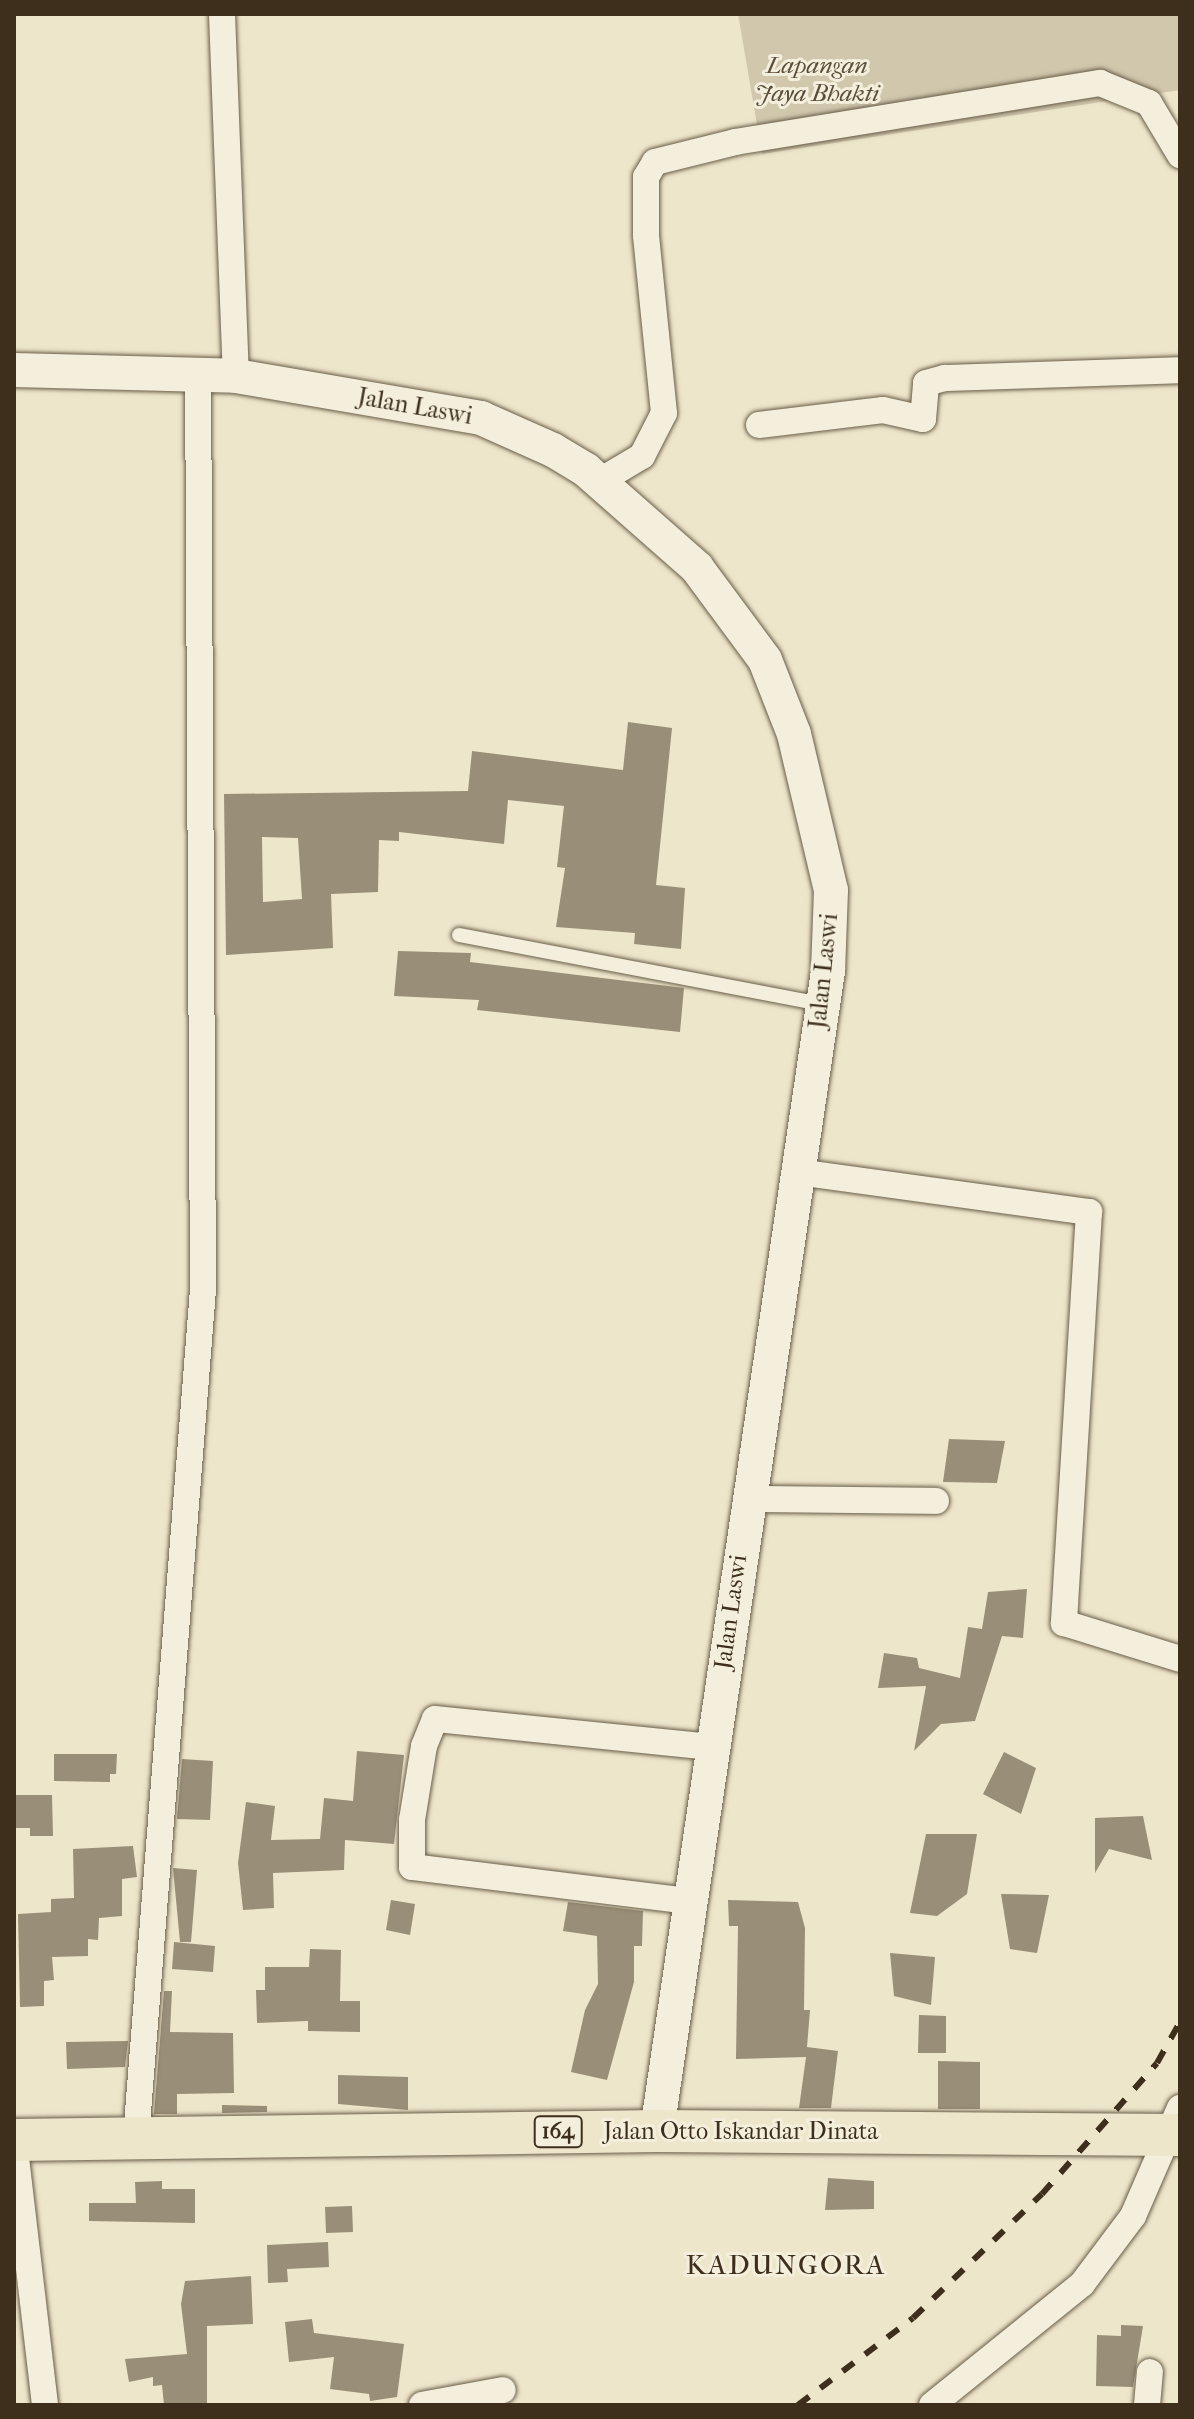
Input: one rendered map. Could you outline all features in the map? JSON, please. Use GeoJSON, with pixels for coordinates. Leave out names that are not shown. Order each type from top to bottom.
{"type":"FeatureCollection","features":[{"type":"Feature","properties":{"kind":"main road","name":"Jalan Otto Iskandar Dinata"},"geometry":{"type":"LineString","coordinates":[[14,2140],[1176,2126]]}},
{"type":"Feature","properties":{"kind":"street"},"geometry":{"type":"LineString","coordinates":[[222,14],[236,376]]}},
{"type":"Feature","properties":{"kind":"street"},"geometry":{"type":"LineString","coordinates":[[600,481],[642,456],[664,413],[646,235],[646,177],[655,162],[735,142],[1100,83],[1149,103],[1173,135],[1180,155]]}},
{"type":"Feature","properties":{"kind":"street","name":"Jalan Laswi"},"geometry":{"type":"LineString","coordinates":[[14,370],[198,371],[236,376],[481,418],[553,450],[600,481],[697,568],[765,660],[794,734],[831,890],[823,1004],[711,1747],[657,2131]]}},
{"type":"Feature","properties":{"kind":"street"},"geometry":{"type":"LineString","coordinates":[[759,425],[883,410],[923,419],[929,414],[926,383],[945,378],[1180,370]]}},
{"type":"Feature","properties":{"kind":"street"},"geometry":{"type":"LineString","coordinates":[[136,2137],[203,1290],[198,371]]}},
{"type":"Feature","properties":{"kind":"street"},"geometry":{"type":"LineString","coordinates":[[797,1172],[1089,1212],[1064,1623],[1180,1659]]}},
{"type":"Feature","properties":{"kind":"street"},"geometry":{"type":"LineString","coordinates":[[748,1499],[936,1501]]}},
{"type":"Feature","properties":{"kind":"street"},"geometry":{"type":"LineString","coordinates":[[689,1901],[412,1867],[412,1820],[424,1746],[435,1719],[711,1747]]}},
{"type":"Feature","properties":{"kind":"street"},"geometry":{"type":"LineString","coordinates":[[932,2405],[1082,2284],[1133,2216],[1176,2126]]}},
{"type":"Feature","properties":{"kind":"street"},"geometry":{"type":"LineString","coordinates":[[14,2140],[45,2405]]}},
{"type":"Feature","properties":{"kind":"street"},"geometry":{"type":"LineString","coordinates":[[1147,2405],[1150,2372]]}},
{"type":"Feature","properties":{"kind":"street"},"geometry":{"type":"LineString","coordinates":[[422,2405],[503,2390]]}},
{"type":"Feature","properties":{"kind":"lane"},"geometry":{"type":"LineString","coordinates":[[459,935],[823,1004]]}},
{"type":"Feature","properties":{"kind":"green space","name":"Lapangan Jaya Bhakti"},"geometry":{"type":"Polygon","coordinates":[[[738,14],[1180,14],[1180,90],[762,154],[738,14]]]}},
{"type":"Feature","properties":{"kind":"building"},"geometry":{"type":"Polygon","coordinates":[[[628,722],[672,728],[656,885],[685,888],[681,949],[634,944],[635,933],[556,927],[565,868],[557,867],[564,806],[508,800],[504,844],[399,832],[399,841],[379,840],[378,892],[331,894],[333,948],[226,955],[224,794],[468,791],[472,751],[623,770],[628,722]],[[262,837],[263,902],[302,899],[298,838],[262,837]]]}},
{"type":"Feature","properties":{"kind":"building"},"geometry":{"type":"Polygon","coordinates":[[[398,951],[471,953],[470,962],[684,988],[680,1032],[477,1010],[479,1000],[394,996],[398,951]]]}},
{"type":"Feature","properties":{"kind":"building"},"geometry":{"type":"Polygon","coordinates":[[[949,1439],[1005,1441],[997,1483],[943,1482],[949,1439]]]}},
{"type":"Feature","properties":{"kind":"building"},"geometry":{"type":"Polygon","coordinates":[[[1027,1589],[1023,1638],[1002,1636],[975,1721],[941,1724],[914,1751],[926,1686],[878,1688],[884,1653],[917,1658],[919,1668],[960,1678],[968,1627],[982,1629],[988,1592],[1027,1589]]]}},
{"type":"Feature","properties":{"kind":"building"},"geometry":{"type":"Polygon","coordinates":[[[357,1751],[404,1755],[394,1844],[345,1840],[344,1870],[273,1873],[274,1908],[243,1910],[238,1863],[246,1802],[275,1806],[271,1840],[320,1839],[324,1798],[353,1801],[357,1751]]]}},
{"type":"Feature","properties":{"kind":"building"},"geometry":{"type":"Polygon","coordinates":[[[1004,1752],[1036,1768],[1021,1814],[983,1794],[1004,1752]]]}},
{"type":"Feature","properties":{"kind":"building"},"geometry":{"type":"Polygon","coordinates":[[[54,1754],[117,1754],[116,1774],[110,1774],[110,1782],[54,1781],[54,1754]]]}},
{"type":"Feature","properties":{"kind":"building"},"geometry":{"type":"Polygon","coordinates":[[[182,1759],[213,1761],[210,1820],[177,1819],[182,1759]]]}},
{"type":"Feature","properties":{"kind":"building"},"geometry":{"type":"Polygon","coordinates":[[[14,1795],[52,1795],[53,1836],[30,1836],[30,1828],[14,1828],[14,1795]]]}},
{"type":"Feature","properties":{"kind":"building"},"geometry":{"type":"Polygon","coordinates":[[[1143,1816],[1152,1860],[1109,1849],[1095,1873],[1095,1818],[1143,1816]]]}},
{"type":"Feature","properties":{"kind":"building"},"geometry":{"type":"Polygon","coordinates":[[[926,1834],[977,1834],[967,1894],[937,1916],[910,1913],[926,1834]]]}},
{"type":"Feature","properties":{"kind":"building"},"geometry":{"type":"Polygon","coordinates":[[[133,1846],[137,1877],[122,1879],[122,1916],[99,1918],[98,1940],[88,1939],[88,1956],[52,1957],[54,1980],[44,1981],[44,2006],[20,2007],[18,1914],[51,1912],[51,1899],[74,1898],[73,1849],[133,1846]]]}},
{"type":"Feature","properties":{"kind":"building"},"geometry":{"type":"Polygon","coordinates":[[[173,1868],[197,1870],[191,1942],[180,1942],[173,1868]]]}},
{"type":"Feature","properties":{"kind":"building"},"geometry":{"type":"Polygon","coordinates":[[[1001,1894],[1049,1895],[1037,1953],[1010,1949],[1001,1894]]]}},
{"type":"Feature","properties":{"kind":"building"},"geometry":{"type":"Polygon","coordinates":[[[391,1900],[415,1904],[410,1935],[386,1930],[391,1900]]]}},
{"type":"Feature","properties":{"kind":"building"},"geometry":{"type":"Polygon","coordinates":[[[728,1900],[798,1902],[805,1928],[804,2010],[810,2010],[807,2047],[838,2051],[831,2108],[799,2108],[806,2057],[736,2059],[738,1926],[729,1926],[728,1900]]]}},
{"type":"Feature","properties":{"kind":"building"},"geometry":{"type":"Polygon","coordinates":[[[568,1902],[643,1911],[642,1946],[634,1946],[634,1982],[607,2080],[571,2072],[585,2010],[598,1984],[597,1936],[563,1931],[568,1902]]]}},
{"type":"Feature","properties":{"kind":"building"},"geometry":{"type":"Polygon","coordinates":[[[174,1942],[215,1946],[213,1972],[172,1969],[174,1942]]]}},
{"type":"Feature","properties":{"kind":"building"},"geometry":{"type":"Polygon","coordinates":[[[310,1949],[341,1950],[340,2001],[360,2001],[360,2032],[308,2031],[308,2021],[257,2023],[256,1990],[265,1990],[265,1967],[309,1967],[310,1949]]]}},
{"type":"Feature","properties":{"kind":"building"},"geometry":{"type":"Polygon","coordinates":[[[890,1953],[935,1957],[931,2005],[894,1996],[890,1953]]]}},
{"type":"Feature","properties":{"kind":"building"},"geometry":{"type":"Polygon","coordinates":[[[164,1991],[172,1991],[170,2032],[233,2033],[234,2093],[177,2094],[177,2114],[154,2114],[164,1991]]]}},
{"type":"Feature","properties":{"kind":"building"},"geometry":{"type":"Polygon","coordinates":[[[919,2015],[946,2016],[946,2053],[918,2053],[919,2015]]]}},
{"type":"Feature","properties":{"kind":"building"},"geometry":{"type":"Polygon","coordinates":[[[128,2041],[125,2067],[67,2069],[66,2042],[128,2041]]]}},
{"type":"Feature","properties":{"kind":"building"},"geometry":{"type":"Polygon","coordinates":[[[938,2061],[980,2062],[980,2109],[938,2109],[938,2061]]]}},
{"type":"Feature","properties":{"kind":"building"},"geometry":{"type":"Polygon","coordinates":[[[338,2075],[408,2077],[408,2110],[338,2104],[338,2075]]]}},
{"type":"Feature","properties":{"kind":"building"},"geometry":{"type":"Polygon","coordinates":[[[222,2105],[267,2106],[267,2112],[222,2113],[222,2105]]]}},
{"type":"Feature","properties":{"kind":"building"},"geometry":{"type":"Polygon","coordinates":[[[828,2178],[874,2181],[874,2209],[825,2210],[828,2178]]]}},
{"type":"Feature","properties":{"kind":"building"},"geometry":{"type":"Polygon","coordinates":[[[162,2181],[162,2189],[195,2189],[195,2223],[89,2221],[89,2203],[136,2203],[135,2182],[162,2181]]]}},
{"type":"Feature","properties":{"kind":"building"},"geometry":{"type":"Polygon","coordinates":[[[352,2206],[353,2232],[326,2233],[325,2207],[352,2206]]]}},
{"type":"Feature","properties":{"kind":"building"},"geometry":{"type":"Polygon","coordinates":[[[328,2242],[329,2267],[287,2269],[288,2282],[268,2283],[267,2245],[328,2242]]]}},
{"type":"Feature","properties":{"kind":"building"},"geometry":{"type":"Polygon","coordinates":[[[251,2276],[253,2324],[207,2326],[207,2405],[164,2405],[162,2385],[153,2386],[153,2377],[129,2382],[125,2359],[187,2354],[181,2304],[185,2281],[251,2276]]]}},
{"type":"Feature","properties":{"kind":"building"},"geometry":{"type":"Polygon","coordinates":[[[312,2319],[314,2333],[404,2344],[397,2397],[370,2401],[369,2394],[330,2389],[334,2357],[289,2362],[285,2322],[312,2319]]]}},
{"type":"Feature","properties":{"kind":"building"},"geometry":{"type":"Polygon","coordinates":[[[1121,2325],[1143,2326],[1133,2387],[1096,2386],[1097,2335],[1121,2336],[1121,2325]]]}},
{"type":"Feature","properties":{"kind":"railway"},"geometry":{"type":"LineString","coordinates":[[798,2405],[913,2318],[1042,2194],[1157,2063],[1180,2022]]}},
{"type":"Feature","properties":{"kind":"district","name":"KADUNGORA"},"geometry":{"type":"Point","coordinates":[786,2265]}}]}
